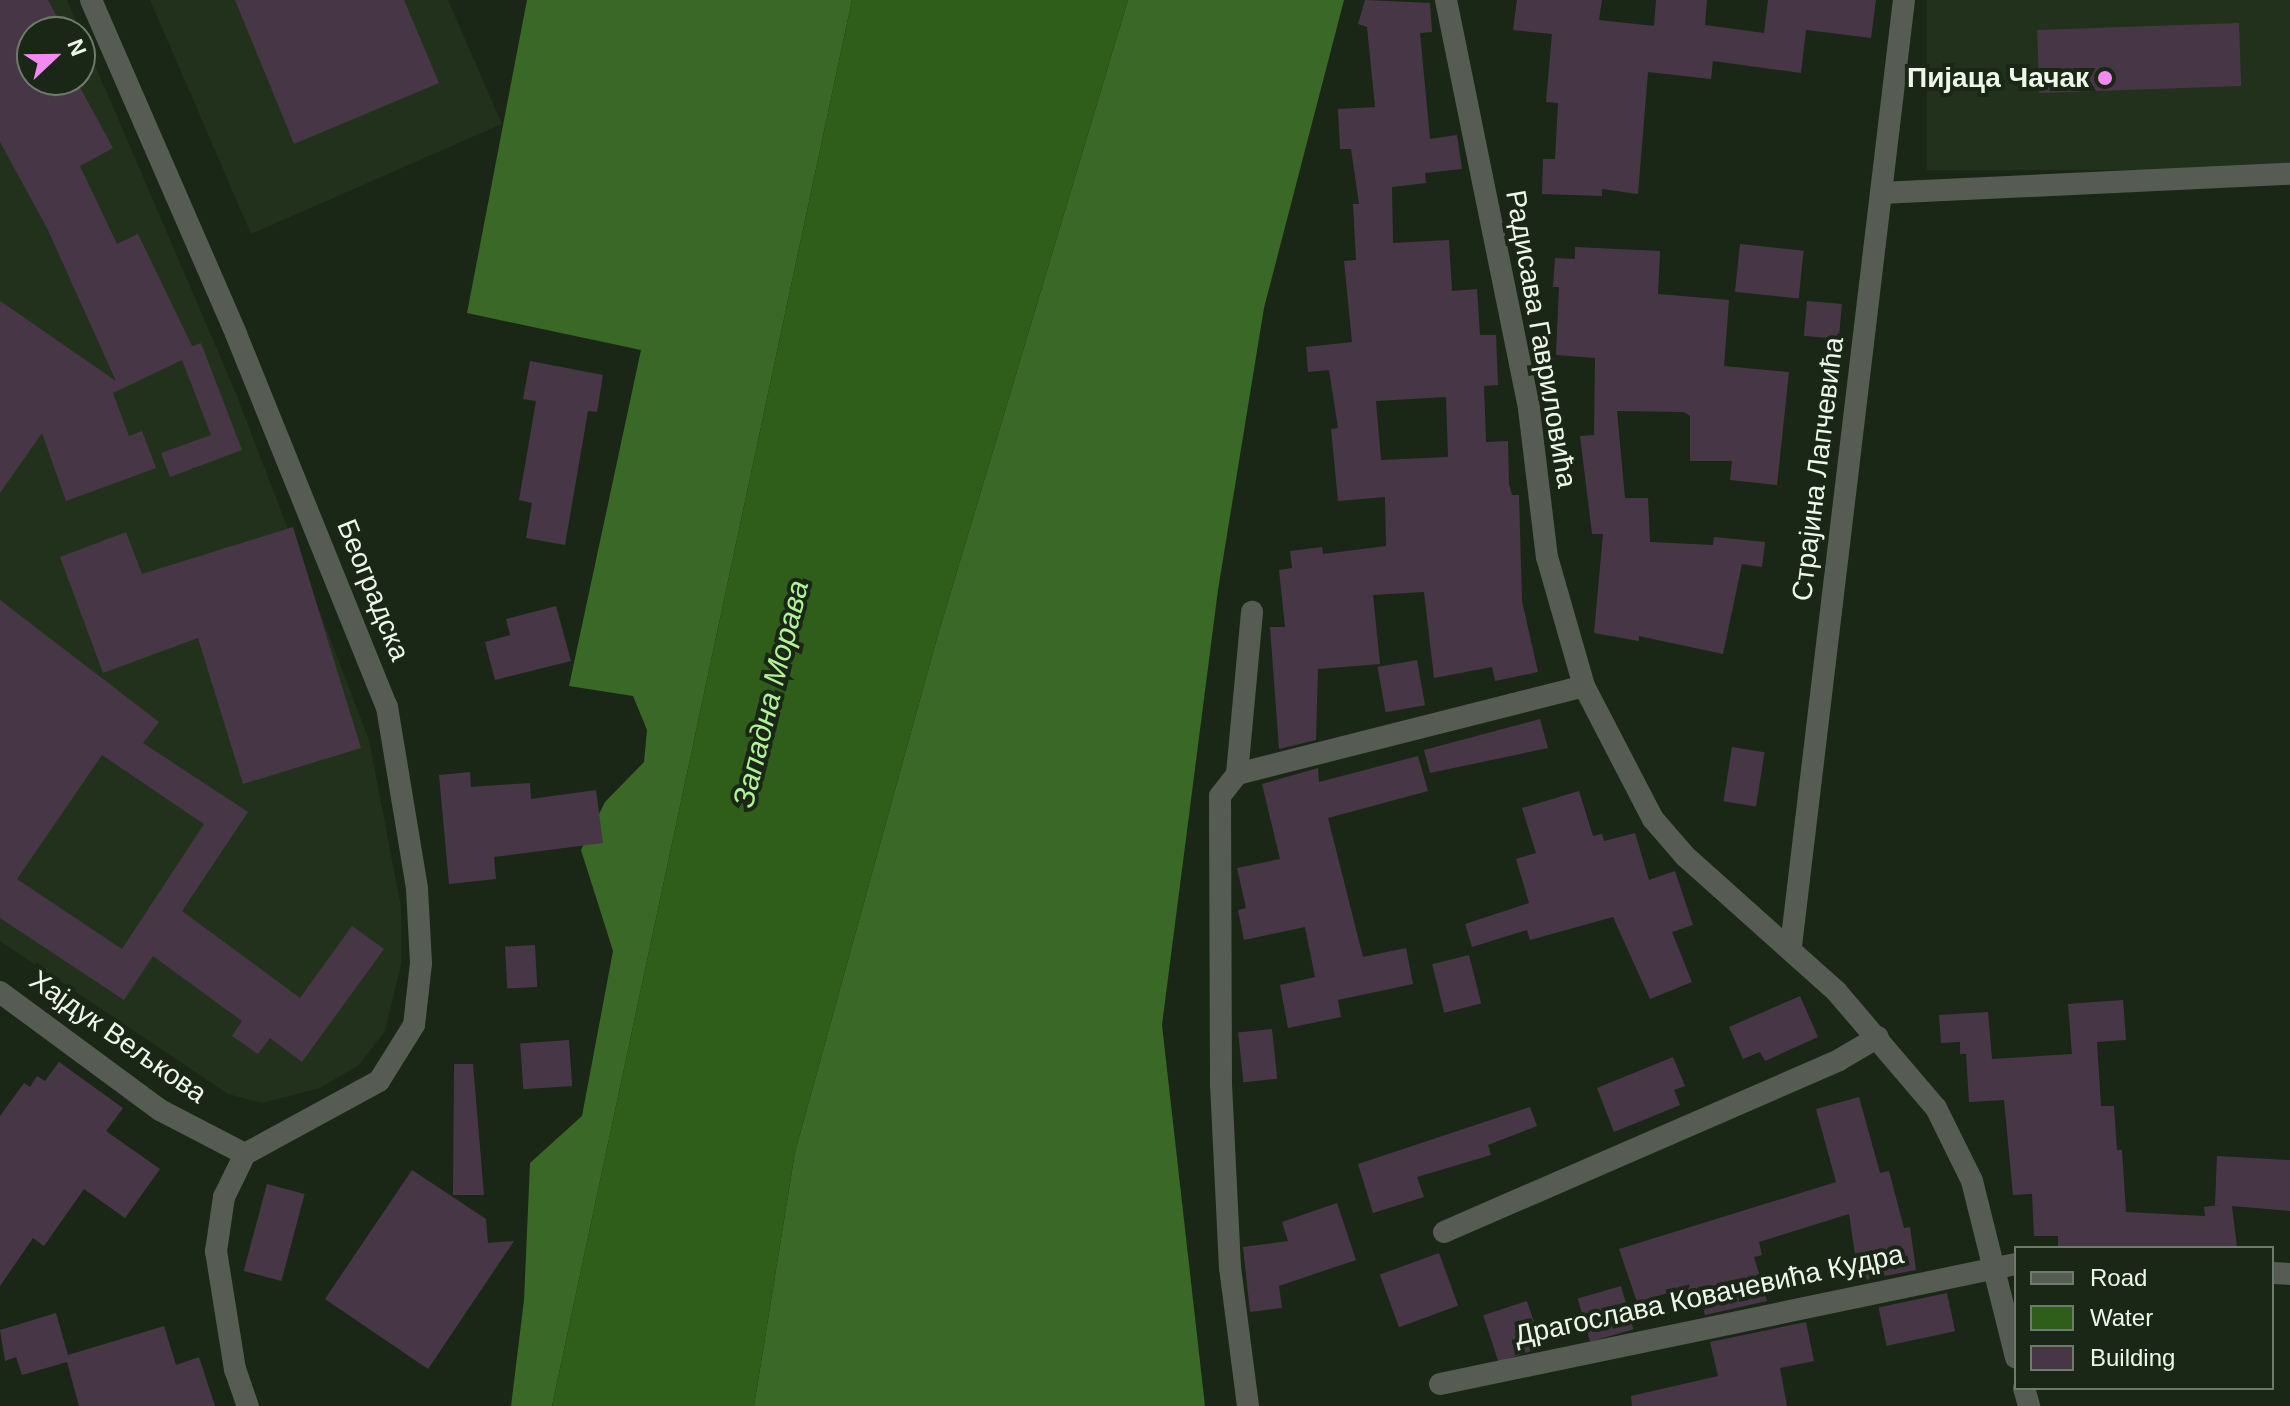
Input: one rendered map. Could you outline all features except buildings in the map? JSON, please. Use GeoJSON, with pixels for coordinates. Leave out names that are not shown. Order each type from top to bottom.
{"type":"FeatureCollection","features":[{"type":"Feature","properties":{"kind":"street","name":"Београдска"},"geometry":{"type":"LineString","coordinates":[[91,0],[236,334],[387,707],[417,889],[421,963],[414,1025],[379,1081],[245,1154]]}},
{"type":"Feature","properties":{"kind":"street","name":"Радисава Гавриловића"},"geometry":{"type":"LineString","coordinates":[[1446,0],[1529,409],[1547,557],[1584,686],[1653,819],[1749,915],[1791,946]]}},
{"type":"Feature","properties":{"kind":"street","name":"Страјина Лапчевића"},"geometry":{"type":"LineString","coordinates":[[1791,946],[1904,0]]}},
{"type":"Feature","properties":{"kind":"street"},"geometry":{"type":"LineString","coordinates":[[1881,193],[2290,174]]}},
{"type":"Feature","properties":{"kind":"street"},"geometry":{"type":"LineString","coordinates":[[1248,1406],[1230,1268],[1221,1083],[1220,796],[1237,774],[1252,612]]}},
{"type":"Feature","properties":{"kind":"street"},"geometry":{"type":"LineString","coordinates":[[1237,774],[1584,686]]}},
{"type":"Feature","properties":{"kind":"street"},"geometry":{"type":"LineString","coordinates":[[1791,946],[1878,1037],[1936,1108],[1956,1141],[1972,1181],[2014,1350]]}},
{"type":"Feature","properties":{"kind":"street","name":"Хајдук Вељкова"},"geometry":{"type":"LineString","coordinates":[[0,992],[160,1110],[245,1154]]}},
{"type":"Feature","properties":{"kind":"street"},"geometry":{"type":"LineString","coordinates":[[1444,1232],[1839,1060],[1878,1037]]}},
{"type":"Feature","properties":{"kind":"street"},"geometry":{"type":"LineString","coordinates":[[245,1154],[224,1197],[216,1251],[235,1369],[248,1406]]}},
{"type":"Feature","properties":{"kind":"street","name":"Драгослава Ковачевића Кудра"},"geometry":{"type":"LineString","coordinates":[[1440,1384],[1992,1266],[2014,1264]]}},
{"type":"Feature","properties":{"kind":"shaded area"},"geometry":{"type":"Polygon","coordinates":[[[0,0],[67,0],[74,16],[16,16],[16,96],[96,96],[96,67],[235,391],[369,740],[401,907],[401,964],[385,1031],[359,1065],[320,1088],[262,1103],[228,1094],[0,941],[0,0]]]}},
{"type":"Feature","properties":{"kind":"shaded area"},"geometry":{"type":"Polygon","coordinates":[[[150,0],[448,0],[502,124],[251,234],[150,0]]]}},
{"type":"Feature","properties":{"kind":"shaded area"},"geometry":{"type":"Polygon","coordinates":[[[527,0],[852,0],[552,1406],[511,1406],[524,1300],[530,1163],[582,1116],[613,951],[581,850],[605,802],[644,762],[647,730],[633,696],[569,686],[641,350],[467,313],[527,0]]]}},
{"type":"Feature","properties":{"kind":"shaded area"},"geometry":{"type":"Polygon","coordinates":[[[1128,0],[1344,0],[1264,308],[1218,590],[1162,1025],[1205,1406],[754,1406],[795,1152],[937,638],[1128,0]]]}},
{"type":"Feature","properties":{"kind":"shaded area","name":"Пијаца Чачак"},"geometry":{"type":"Polygon","coordinates":[[[1927,0],[2290,0],[2290,170],[1927,170],[1927,0]]]}},
{"type":"Feature","properties":{"kind":"water","name":"Западна Морава"},"geometry":{"type":"Polygon","coordinates":[[[852,0],[1128,0],[937,638],[795,1152],[754,1406],[552,1406],[852,0]]]}},
{"type":"Feature","properties":{"kind":"place","name":"Пијаца Чачак"},"geometry":{"type":"Point","coordinates":[2105,78]}}]}
